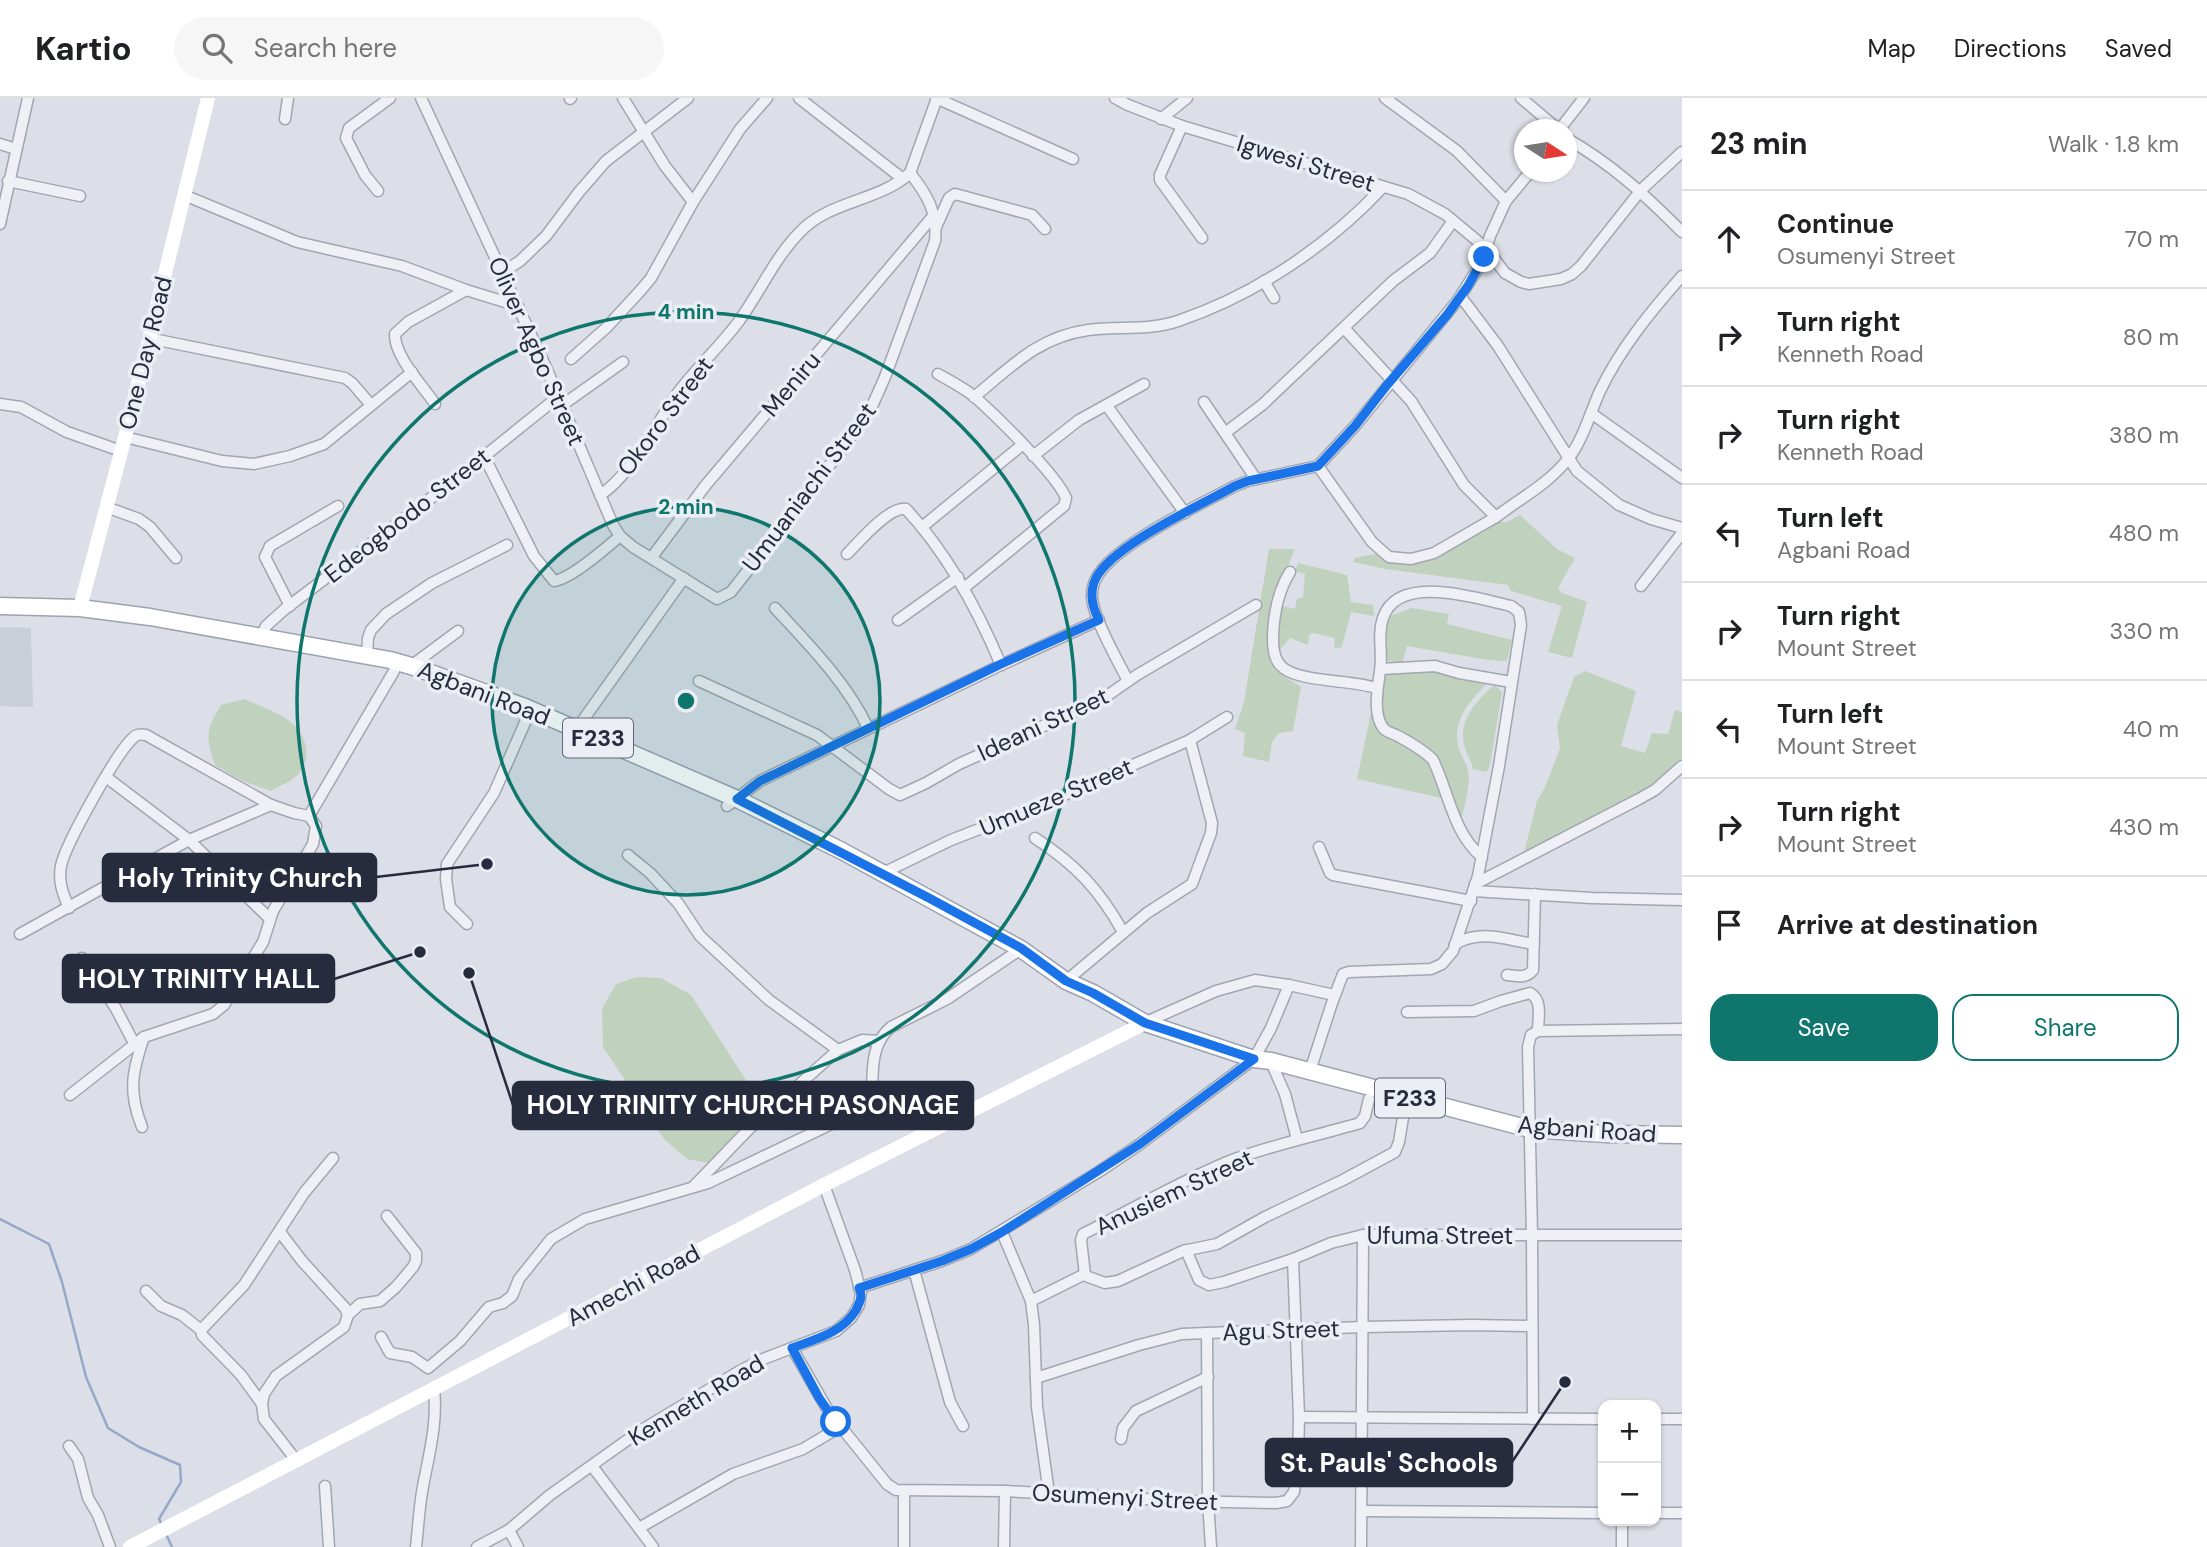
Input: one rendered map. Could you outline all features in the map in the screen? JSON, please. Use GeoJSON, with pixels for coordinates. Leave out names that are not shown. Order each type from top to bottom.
{"type":"FeatureCollection","features":[{"type":"Feature","properties":{"kind":"main road","name":"One Day Road"},"geometry":{"type":"LineString","coordinates":[[78,613],[123,444],[208,98]]}},
{"type":"Feature","properties":{"kind":"main road","name":"Agbani Road"},"geometry":{"type":"LineString","coordinates":[[0,606],[150,617],[411,666],[525,707],[573,733],[732,802],[883,873],[1141,1025],[1183,1043],[1352,1090],[1369,1099],[1387,1099],[1530,1133],[1581,1142],[1682,1145]]}},
{"type":"Feature","properties":{"kind":"main road","name":"Agbani Road"},"geometry":{"type":"LineString","coordinates":[[0,615],[78,613],[394,671],[460,691],[573,733]]}},
{"type":"Feature","properties":{"kind":"main road","name":"Agbani Road"},"geometry":{"type":"LineString","coordinates":[[732,802],[1018,951],[1066,981],[1093,993],[1141,1025]]}},
{"type":"Feature","properties":{"kind":"main road","name":"Amechi Road"},"geometry":{"type":"LineString","coordinates":[[134,1545],[824,1185],[1141,1025]]}},
{"type":"Feature","properties":{"kind":"main road","name":"Agbani Road"},"geometry":{"type":"LineString","coordinates":[[1251,1061],[1271,1061],[1310,1071],[1530,1133],[1682,1135]]}},
{"type":"Feature","properties":{"kind":"street"},"geometry":{"type":"LineString","coordinates":[[0,224],[28,98]]}},
{"type":"Feature","properties":{"kind":"street"},"geometry":{"type":"LineString","coordinates":[[285,119],[288,98]]}},
{"type":"Feature","properties":{"kind":"street"},"geometry":{"type":"LineString","coordinates":[[378,191],[365,175],[346,135],[349,128],[390,98]]}},
{"type":"Feature","properties":{"kind":"street","name":"Oliver Agbo Street"},"geometry":{"type":"LineString","coordinates":[[421,98],[503,272],[620,536]]}},
{"type":"Feature","properties":{"kind":"street"},"geometry":{"type":"LineString","coordinates":[[623,98],[665,166],[693,202]]}},
{"type":"Feature","properties":{"kind":"street"},"geometry":{"type":"LineString","coordinates":[[503,272],[520,261],[546,236],[606,161],[688,98]]}},
{"type":"Feature","properties":{"kind":"street"},"geometry":{"type":"LineString","coordinates":[[571,359],[606,328],[651,278],[693,202],[740,129],[767,98]]}},
{"type":"Feature","properties":{"kind":"street","name":"Umuaniachi Street"},"geometry":{"type":"LineString","coordinates":[[684,578],[713,598],[721,599],[731,592],[858,427],[882,385],[932,250],[936,227],[926,194],[907,176],[799,98]]}},
{"type":"Feature","properties":{"kind":"street"},"geometry":{"type":"LineString","coordinates":[[907,176],[937,98],[1073,159]]}},
{"type":"Feature","properties":{"kind":"street","name":"Igwesi Street"},"geometry":{"type":"LineString","coordinates":[[1115,98],[1131,102],[1160,119],[1408,194],[1453,221],[1486,248],[1505,273],[1530,284],[1561,279],[1581,266],[1640,190],[1682,152]]}},
{"type":"Feature","properties":{"kind":"street"},"geometry":{"type":"LineString","coordinates":[[1160,119],[1187,98]]}},
{"type":"Feature","properties":{"kind":"street"},"geometry":{"type":"LineString","coordinates":[[1385,98],[1457,151],[1506,201]]}},
{"type":"Feature","properties":{"kind":"street"},"geometry":{"type":"LineString","coordinates":[[1521,98],[1546,119]]}},
{"type":"Feature","properties":{"kind":"street"},"geometry":{"type":"LineString","coordinates":[[1568,119],[1584,98]]}},
{"type":"Feature","properties":{"kind":"street"},"geometry":{"type":"LineString","coordinates":[[1182,126],[1160,180],[1202,238]]}},
{"type":"Feature","properties":{"kind":"street"},"geometry":{"type":"LineString","coordinates":[[0,144],[16,149]]}},
{"type":"Feature","properties":{"kind":"street"},"geometry":{"type":"LineString","coordinates":[[1577,145],[1640,190],[1682,232]]}},
{"type":"Feature","properties":{"kind":"street","name":"Okoro Street"},"geometry":{"type":"LineString","coordinates":[[600,495],[620,476],[654,432],[680,390],[736,325],[781,255],[799,233],[834,208],[907,176]]}},
{"type":"Feature","properties":{"kind":"street"},"geometry":{"type":"LineString","coordinates":[[8,181],[80,196]]}},
{"type":"Feature","properties":{"kind":"street"},"geometry":{"type":"LineString","coordinates":[[1128,681],[1093,605],[1094,583],[1101,571],[1145,535],[1235,486],[1318,466],[1355,426],[1461,297],[1482,261],[1506,201],[1522,182]]}},
{"type":"Feature","properties":{"kind":"street"},"geometry":{"type":"LineString","coordinates":[[974,397],[1044,342],[1085,330],[1152,327],[1178,321],[1264,281],[1324,241],[1383,187]]}},
{"type":"Feature","properties":{"kind":"street"},"geometry":{"type":"LineString","coordinates":[[936,227],[948,198],[955,194],[1032,215],[1045,229]]}},
{"type":"Feature","properties":{"kind":"street"},"geometry":{"type":"LineString","coordinates":[[184,195],[297,242],[402,266],[518,306]]}},
{"type":"Feature","properties":{"kind":"street","name":"Meniru"},"geometry":{"type":"LineString","coordinates":[[652,557],[705,486],[934,215]]}},
{"type":"Feature","properties":{"kind":"street"},"geometry":{"type":"LineString","coordinates":[[1225,433],[1262,405],[1393,281],[1430,253],[1453,221]]}},
{"type":"Feature","properties":{"kind":"street"},"geometry":{"type":"LineString","coordinates":[[1318,466],[1372,542],[1389,557],[1410,559],[1434,553],[1524,499],[1551,477],[1569,457],[1610,372],[1634,335],[1682,276]]}},
{"type":"Feature","properties":{"kind":"street"},"geometry":{"type":"LineString","coordinates":[[1264,281],[1274,298]]}},
{"type":"Feature","properties":{"kind":"street"},"geometry":{"type":"LineString","coordinates":[[435,404],[399,354],[395,334],[419,316],[466,290]]}},
{"type":"Feature","properties":{"kind":"street"},"geometry":{"type":"LineString","coordinates":[[1461,297],[1498,346],[1577,471],[1619,505],[1682,531],[1641,586]]}},
{"type":"Feature","properties":{"kind":"street"},"geometry":{"type":"LineString","coordinates":[[1344,328],[1411,401],[1464,485],[1496,517]]}},
{"type":"Feature","properties":{"kind":"street"},"geometry":{"type":"LineString","coordinates":[[148,338],[345,378],[371,405]]}},
{"type":"Feature","properties":{"kind":"street","name":"Edeogbodo Street"},"geometry":{"type":"LineString","coordinates":[[261,638],[266,626],[290,606],[484,456],[560,401],[623,362]]}},
{"type":"Feature","properties":{"kind":"street"},"geometry":{"type":"LineString","coordinates":[[0,404],[21,407],[67,432],[222,461],[254,464],[290,456],[324,444],[412,372]]}},
{"type":"Feature","properties":{"kind":"street"},"geometry":{"type":"LineString","coordinates":[[938,374],[974,397],[1033,456],[1065,495],[1066,502],[964,588]]}},
{"type":"Feature","properties":{"kind":"street"},"geometry":{"type":"LineString","coordinates":[[1033,456],[1079,420],[1144,384]]}},
{"type":"Feature","properties":{"kind":"street"},"geometry":{"type":"LineString","coordinates":[[1204,402],[1256,479]]}},
{"type":"Feature","properties":{"kind":"street"},"geometry":{"type":"LineString","coordinates":[[1107,406],[1185,513]]}},
{"type":"Feature","properties":{"kind":"street"},"geometry":{"type":"LineString","coordinates":[[1591,413],[1682,478]]}},
{"type":"Feature","properties":{"kind":"street"},"geometry":{"type":"LineString","coordinates":[[922,527],[1022,445]]}},
{"type":"Feature","properties":{"kind":"street"},"geometry":{"type":"LineString","coordinates":[[484,456],[534,556],[554,581],[588,562],[620,536],[684,578],[573,733]]}},
{"type":"Feature","properties":{"kind":"street"},"geometry":{"type":"LineString","coordinates":[[290,606],[264,557],[266,552],[338,506]]}},
{"type":"Feature","properties":{"kind":"street"},"geometry":{"type":"LineString","coordinates":[[106,507],[139,519],[150,527],[176,558]]}},
{"type":"Feature","properties":{"kind":"street"},"geometry":{"type":"LineString","coordinates":[[847,554],[876,524],[900,509],[906,509],[958,577],[1001,664]]}},
{"type":"Feature","properties":{"kind":"street"},"geometry":{"type":"LineString","coordinates":[[367,656],[371,630],[386,614],[432,583],[507,545]]}},
{"type":"Feature","properties":{"kind":"street"},"geometry":{"type":"LineString","coordinates":[[1290,572],[1283,583],[1274,619],[1273,645],[1279,665],[1293,673],[1376,688]]}},
{"type":"Feature","properties":{"kind":"street"},"geometry":{"type":"LineString","coordinates":[[898,620],[958,577]]}},
{"type":"Feature","properties":{"kind":"street"},"geometry":{"type":"LineString","coordinates":[[1310,1071],[1334,995],[1346,973],[1431,970],[1442,964],[1455,944],[1482,857],[1521,625],[1519,612],[1511,606],[1441,591],[1407,595],[1387,608],[1380,632],[1381,669],[1376,688],[1380,719],[1384,729],[1433,760],[1461,833],[1482,857]]}},
{"type":"Feature","properties":{"kind":"street","name":"Ideani Street"},"geometry":{"type":"LineString","coordinates":[[830,747],[900,795],[959,764],[1101,700],[1256,605]]}},
{"type":"Feature","properties":{"kind":"street"},"geometry":{"type":"LineString","coordinates":[[775,608],[852,699],[868,728]]}},
{"type":"Feature","properties":{"kind":"street"},"geometry":{"type":"LineString","coordinates":[[732,802],[760,781],[1001,664],[1099,620]]}},
{"type":"Feature","properties":{"kind":"street"},"geometry":{"type":"LineString","coordinates":[[411,666],[458,631]]}},
{"type":"Feature","properties":{"kind":"street"},"geometry":{"type":"LineString","coordinates":[[1381,669],[1426,666],[1511,682]]}},
{"type":"Feature","properties":{"kind":"street"},"geometry":{"type":"LineString","coordinates":[[309,816],[394,671]]}},
{"type":"Feature","properties":{"kind":"street"},"geometry":{"type":"LineString","coordinates":[[699,681],[796,724],[817,735],[830,747]]}},
{"type":"Feature","properties":{"kind":"street","name":"Umueze Street"},"geometry":{"type":"LineString","coordinates":[[883,873],[951,840],[1038,806],[1190,740],[1227,717]]}},
{"type":"Feature","properties":{"kind":"street"},"geometry":{"type":"LineString","coordinates":[[467,924],[450,907],[447,864],[494,793],[527,718]]}},
{"type":"Feature","properties":{"kind":"street"},"geometry":{"type":"LineString","coordinates":[[69,908],[61,888],[64,855],[106,777],[131,739],[143,734],[271,805],[309,816],[316,826],[313,844],[269,918],[263,942],[224,1004],[213,1014],[144,1037],[70,1095]]}},
{"type":"Feature","properties":{"kind":"street"},"geometry":{"type":"LineString","coordinates":[[1066,981],[1123,932],[1178,891],[1192,884],[1212,833],[1212,816],[1190,740]]}},
{"type":"Feature","properties":{"kind":"street"},"geometry":{"type":"LineString","coordinates":[[1473,892],[1654,790],[1682,766]]}},
{"type":"Feature","properties":{"kind":"street"},"geometry":{"type":"LineString","coordinates":[[106,777],[188,840],[269,918]]}},
{"type":"Feature","properties":{"kind":"street"},"geometry":{"type":"LineString","coordinates":[[20,934],[188,840],[271,805]]}},
{"type":"Feature","properties":{"kind":"street"},"geometry":{"type":"LineString","coordinates":[[1035,838],[1094,886],[1123,932]]}},
{"type":"Feature","properties":{"kind":"street"},"geometry":{"type":"LineString","coordinates":[[1319,847],[1333,875],[1473,892],[1682,900]]}},
{"type":"Feature","properties":{"kind":"street"},"geometry":{"type":"LineString","coordinates":[[628,855],[650,873],[678,903],[700,936],[769,1000],[838,1050]]}},
{"type":"Feature","properties":{"kind":"street"},"geometry":{"type":"LineString","coordinates":[[1507,975],[1523,976],[1532,972],[1535,894]]}},
{"type":"Feature","properties":{"kind":"street"},"geometry":{"type":"LineString","coordinates":[[1455,944],[1470,938],[1488,936],[1534,944]]}},
{"type":"Feature","properties":{"kind":"street"},"geometry":{"type":"LineString","coordinates":[[381,1337],[390,1353],[412,1357],[428,1368],[460,1341],[489,1307],[503,1303],[512,1296],[519,1279],[551,1239],[585,1219],[708,1182],[867,1107],[872,1101],[873,1069],[879,1041],[884,1033],[947,999],[1018,951]]}},
{"type":"Feature","properties":{"kind":"street"},"geometry":{"type":"LineString","coordinates":[[82,958],[115,1007],[135,1045]]}},
{"type":"Feature","properties":{"kind":"street"},"geometry":{"type":"LineString","coordinates":[[1141,1025],[1216,991],[1255,980],[1334,995]]}},
{"type":"Feature","properties":{"kind":"street"},"geometry":{"type":"LineString","coordinates":[[824,1185],[859,1288],[971,1249],[1140,1144],[1251,1061],[1271,1028],[1289,985]]}},
{"type":"Feature","properties":{"kind":"street"},"geometry":{"type":"LineString","coordinates":[[1407,1012],[1474,1011],[1501,1000],[1530,993],[1535,995],[1539,1002],[1538,1031]]}},
{"type":"Feature","properties":{"kind":"street"},"geometry":{"type":"LineString","coordinates":[[1532,1419],[1528,1047],[1531,1035],[1538,1031],[1682,1029]]}},
{"type":"Feature","properties":{"kind":"street"},"geometry":{"type":"LineString","coordinates":[[142,1127],[135,1107],[133,1082],[134,1066],[144,1037]]}},
{"type":"Feature","properties":{"kind":"street"},"geometry":{"type":"LineString","coordinates":[[692,1187],[749,1129],[838,1050],[862,1040],[879,1041]]}},
{"type":"Feature","properties":{"kind":"street"},"geometry":{"type":"LineString","coordinates":[[1274,1069],[1285,1094],[1297,1139]]}},
{"type":"Feature","properties":{"kind":"street","name":"Anusiem Street"},"geometry":{"type":"LineString","coordinates":[[1085,1275],[1081,1240],[1083,1234],[1220,1165],[1297,1139],[1360,1123],[1365,1116],[1369,1099]]}},
{"type":"Feature","properties":{"kind":"street"},"geometry":{"type":"LineString","coordinates":[[1031,1301],[1085,1275],[1105,1283],[1118,1280],[1186,1250],[1217,1244],[1265,1217],[1321,1191],[1392,1153],[1399,1142],[1405,1105]]}},
{"type":"Feature","properties":{"kind":"street"},"geometry":{"type":"LineString","coordinates":[[201,1330],[244,1285],[304,1193],[333,1158]]}},
{"type":"Feature","properties":{"kind":"street"},"geometry":{"type":"LineString","coordinates":[[296,1460],[262,1413],[265,1391],[276,1376],[344,1327],[348,1315],[363,1303],[376,1302],[387,1296],[416,1261],[414,1249],[387,1216]]}},
{"type":"Feature","properties":{"kind":"street"},"geometry":{"type":"LineString","coordinates":[[280,1232],[302,1261],[345,1308],[348,1315]]}},
{"type":"Feature","properties":{"kind":"street"},"geometry":{"type":"LineString","coordinates":[[1002,1232],[1031,1301],[1037,1408],[1049,1494]]}},
{"type":"Feature","properties":{"kind":"street"},"geometry":{"type":"LineString","coordinates":[[1361,1547],[1363,1235]]}},
{"type":"Feature","properties":{"kind":"street","name":"Ufuma Street"},"geometry":{"type":"LineString","coordinates":[[1186,1250],[1199,1280],[1211,1285],[1293,1259],[1331,1243],[1363,1235],[1682,1235]]}},
{"type":"Feature","properties":{"kind":"street","name":"Osumenyi Street"},"geometry":{"type":"LineString","coordinates":[[904,1491],[1005,1491],[1208,1501],[1287,1501],[1296,1485],[1300,1417],[1293,1259]]}},
{"type":"Feature","properties":{"kind":"street"},"geometry":{"type":"LineString","coordinates":[[914,1270],[952,1406],[963,1426]]}},
{"type":"Feature","properties":{"kind":"street","name":"Kenneth Road"},"geometry":{"type":"LineString","coordinates":[[477,1547],[509,1530],[551,1495],[640,1431],[738,1372],[763,1359],[836,1331],[846,1323],[859,1304],[859,1288]]}},
{"type":"Feature","properties":{"kind":"street"},"geometry":{"type":"LineString","coordinates":[[146,1291],[161,1306],[182,1315],[201,1330],[202,1335],[241,1375],[262,1404]]}},
{"type":"Feature","properties":{"kind":"street","name":"Agu Street"},"geometry":{"type":"LineString","coordinates":[[1036,1378],[1182,1334],[1363,1327],[1532,1326]]}},
{"type":"Feature","properties":{"kind":"street"},"geometry":{"type":"LineString","coordinates":[[1207,1333],[1208,1501],[1211,1547]]}},
{"type":"Feature","properties":{"kind":"street"},"geometry":{"type":"LineString","coordinates":[[792,1348],[819,1398],[841,1427],[887,1484],[893,1489],[904,1491],[904,1547]]}},
{"type":"Feature","properties":{"kind":"street"},"geometry":{"type":"LineString","coordinates":[[1121,1439],[1123,1428],[1136,1411],[1208,1377]]}},
{"type":"Feature","properties":{"kind":"street"},"geometry":{"type":"LineString","coordinates":[[416,1547],[430,1458],[435,1404],[433,1389]]}},
{"type":"Feature","properties":{"kind":"street"},"geometry":{"type":"LineString","coordinates":[[1300,1417],[1598,1419]]}},
{"type":"Feature","properties":{"kind":"street"},"geometry":{"type":"LineString","coordinates":[[1661,1419],[1682,1419]]}},
{"type":"Feature","properties":{"kind":"street"},"geometry":{"type":"LineString","coordinates":[[639,1528],[733,1474],[795,1452],[841,1427]]}},
{"type":"Feature","properties":{"kind":"street"},"geometry":{"type":"LineString","coordinates":[[69,1446],[78,1459],[88,1498],[98,1515],[110,1547]]}},
{"type":"Feature","properties":{"kind":"street"},"geometry":{"type":"LineString","coordinates":[[592,1466],[653,1547]]}},
{"type":"Feature","properties":{"kind":"street"},"geometry":{"type":"LineString","coordinates":[[326,1486],[329,1547]]}},
{"type":"Feature","properties":{"kind":"street"},"geometry":{"type":"LineString","coordinates":[[1004,1547],[1005,1491]]}},
{"type":"Feature","properties":{"kind":"street"},"geometry":{"type":"LineString","coordinates":[[1362,1511],[1598,1513]]}},
{"type":"Feature","properties":{"kind":"street"},"geometry":{"type":"LineString","coordinates":[[1661,1513],[1682,1513]]}},
{"type":"Feature","properties":{"kind":"street"},"geometry":{"type":"LineString","coordinates":[[1622,1526],[1622,1547]]}},
{"type":"Feature","properties":{"kind":"street"},"geometry":{"type":"LineString","coordinates":[[509,1530],[518,1547]]}},
{"type":"Feature","properties":{"kind":"shaded area"},"geometry":{"type":"Polygon","coordinates":[[[0,627],[31,628],[33,707],[0,706],[0,627]]]}},
{"type":"Feature","properties":{"kind":"green space"},"geometry":{"type":"Polygon","coordinates":[[[1520,515],[1557,549],[1575,558],[1558,588],[1562,593],[1587,602],[1572,658],[1548,652],[1562,606],[1511,591],[1508,585],[1385,569],[1353,562],[1355,558],[1380,553],[1422,557],[1497,522],[1507,522],[1520,515]]]}},
{"type":"Feature","properties":{"kind":"green space"},"geometry":{"type":"Polygon","coordinates":[[[1269,549],[1295,549],[1278,592],[1270,656],[1276,671],[1301,687],[1293,731],[1279,733],[1272,742],[1269,762],[1243,756],[1245,733],[1235,729],[1244,702],[1269,549]]]}},
{"type":"Feature","properties":{"kind":"green space"},"geometry":{"type":"Polygon","coordinates":[[[1298,563],[1347,575],[1351,602],[1373,605],[1374,616],[1351,612],[1342,647],[1335,649],[1334,638],[1314,633],[1309,635],[1308,645],[1290,638],[1278,652],[1277,632],[1282,606],[1295,609],[1297,599],[1303,597],[1305,574],[1295,571],[1298,563]]]}},
{"type":"Feature","properties":{"kind":"green space"},"geometry":{"type":"Polygon","coordinates":[[[1412,608],[1449,614],[1447,624],[1512,640],[1507,661],[1407,646],[1402,663],[1385,661],[1386,629],[1390,616],[1412,608]]]}},
{"type":"Feature","properties":{"kind":"green space"},"geometry":{"type":"Polygon","coordinates":[[[1435,670],[1487,683],[1464,711],[1458,727],[1459,748],[1469,777],[1460,824],[1442,772],[1385,724],[1380,691],[1385,673],[1435,670]]]}},
{"type":"Feature","properties":{"kind":"green space"},"geometry":{"type":"Polygon","coordinates":[[[1585,671],[1636,691],[1621,746],[1645,753],[1652,733],[1668,734],[1675,710],[1682,712],[1682,762],[1651,790],[1524,853],[1537,801],[1560,748],[1557,725],[1574,677],[1585,671]]]}},
{"type":"Feature","properties":{"kind":"green space"},"geometry":{"type":"Polygon","coordinates":[[[1494,685],[1502,692],[1487,772],[1473,769],[1465,748],[1463,730],[1469,713],[1494,685]]]}},
{"type":"Feature","properties":{"kind":"green space"},"geometry":{"type":"Polygon","coordinates":[[[1374,698],[1381,728],[1401,744],[1426,758],[1434,768],[1446,799],[1357,779],[1374,698]]]}},
{"type":"Feature","properties":{"kind":"green space"},"geometry":{"type":"Polygon","coordinates":[[[244,699],[288,720],[297,728],[305,745],[305,763],[299,773],[271,791],[243,781],[215,765],[212,755],[210,728],[221,705],[244,699]]]}},
{"type":"Feature","properties":{"kind":"green space"},"geometry":{"type":"Polygon","coordinates":[[[637,977],[661,978],[691,995],[757,1097],[755,1127],[746,1141],[729,1155],[708,1163],[687,1159],[664,1139],[603,1047],[602,1009],[616,984],[637,977]]]}},
{"type":"Feature","properties":{"kind":"waterway"},"geometry":{"type":"LineString","coordinates":[[0,1219],[49,1244],[62,1282],[86,1377],[108,1428],[139,1447],[180,1465],[181,1482],[159,1519],[162,1525]]}},
{"type":"Feature","properties":{"kind":"waterway"},"geometry":{"type":"LineString","coordinates":[[166,1534],[172,1547]]}},
{"type":"Feature","properties":{"kind":"place","name":"Holy Trinity Church"},"geometry":{"type":"Point","coordinates":[487,864]}},
{"type":"Feature","properties":{"kind":"place","name":"HOLY TRINITY HALL"},"geometry":{"type":"Point","coordinates":[420,952]}},
{"type":"Feature","properties":{"kind":"place","name":"HOLY TRINITY CHURCH PASONAGE"},"geometry":{"type":"Point","coordinates":[469,973]}},
{"type":"Feature","properties":{"kind":"place","name":"St. Pauls' Schools"},"geometry":{"type":"Point","coordinates":[1565,1382]}},
{"type":"Feature","properties":{"kind":"route"},"geometry":{"type":"LineString","coordinates":[[836,1422],[819,1398],[792,1348],[836,1331],[846,1323],[859,1304],[859,1288],[942,1261],[1002,1232],[1140,1144],[1254,1059],[1145,1023],[1066,981],[1021,948],[842,851],[737,799],[760,781],[1001,664],[1099,620],[1092,600],[1098,575],[1120,553],[1145,535],[1235,486],[1318,466],[1355,426],[1447,315],[1468,286],[1484,257]]}}]}
